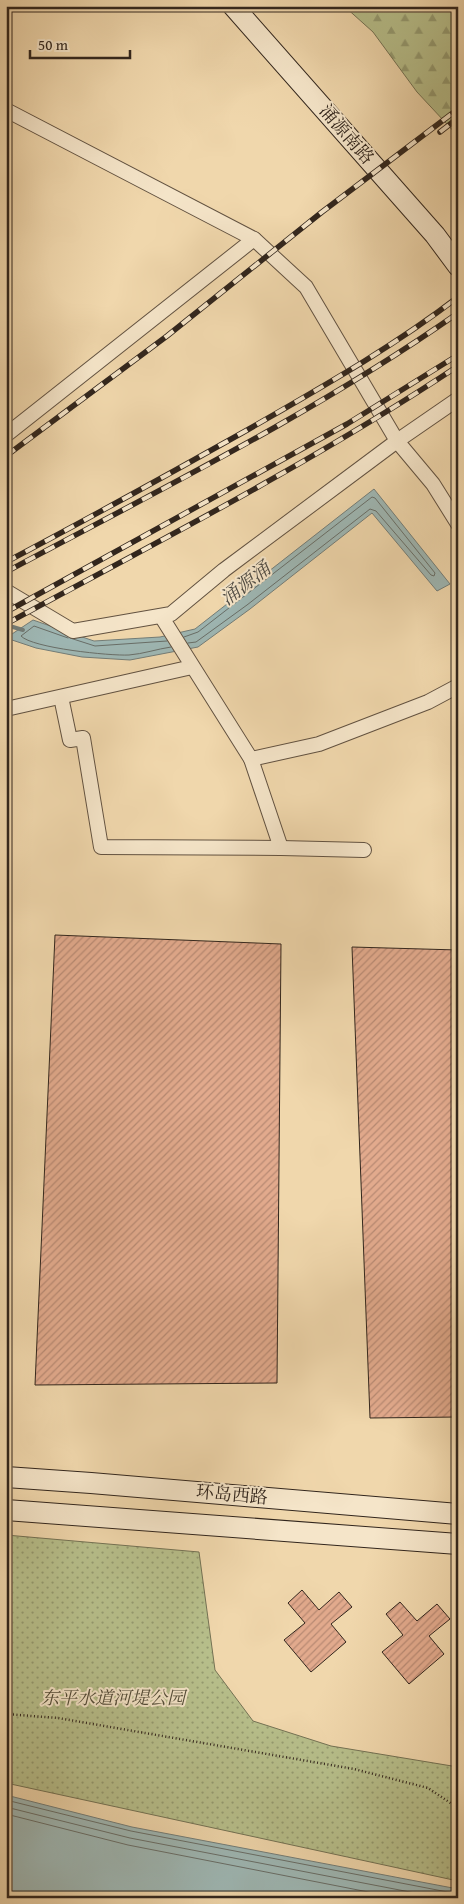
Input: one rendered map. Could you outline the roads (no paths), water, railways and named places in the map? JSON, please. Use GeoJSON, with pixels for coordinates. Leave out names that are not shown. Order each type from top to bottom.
{"type":"FeatureCollection","features":[{"type":"Feature","properties":{"kind":"main road","name":"涌源南路"},"geometry":{"type":"LineString","coordinates":[[233,6],[429,228],[458,266]]}},
{"type":"Feature","properties":{"kind":"main road","name":"涌源南路"},"geometry":{"type":"LineString","coordinates":[[249,6],[425,210],[458,254]]}},
{"type":"Feature","properties":{"kind":"main road","name":"环岛西路"},"geometry":{"type":"LineString","coordinates":[[6,1477],[458,1514]]}},
{"type":"Feature","properties":{"kind":"main road","name":"环岛西路"},"geometry":{"type":"LineString","coordinates":[[6,1510],[458,1544]]}},
{"type":"Feature","properties":{"kind":"street"},"geometry":{"type":"LineString","coordinates":[[6,110],[254,239],[306,287],[397,441],[433,484],[458,524]]}},
{"type":"Feature","properties":{"kind":"street"},"geometry":{"type":"LineString","coordinates":[[6,435],[254,239]]}},
{"type":"Feature","properties":{"kind":"street"},"geometry":{"type":"LineString","coordinates":[[6,591],[73,631],[171,614],[224,570],[397,441],[458,399]]}},
{"type":"Feature","properties":{"kind":"street"},"geometry":{"type":"LineString","coordinates":[[161,616],[251,759],[282,848]]}},
{"type":"Feature","properties":{"kind":"street"},"geometry":{"type":"LineString","coordinates":[[6,709],[192,667]]}},
{"type":"Feature","properties":{"kind":"street"},"geometry":{"type":"LineString","coordinates":[[251,759],[318,744],[428,702],[458,686]]}},
{"type":"Feature","properties":{"kind":"street"},"geometry":{"type":"LineString","coordinates":[[61,697],[70,740],[84,738],[101,846],[364,850]]}},
{"type":"Feature","properties":{"kind":"water"},"geometry":{"type":"Polygon","coordinates":[[[374,489],[450,584],[437,591],[372,513],[250,609],[198,647],[130,660],[82,657],[36,648],[6,638],[33,620],[94,641],[160,637],[195,629],[374,489]]]}},
{"type":"Feature","properties":{"kind":"water"},"geometry":{"type":"Polygon","coordinates":[[[6,1795],[132,1827],[458,1889],[458,1898],[6,1898],[6,1795]]]}},
{"type":"Feature","properties":{"kind":"waterway","name":"涌源涌"},"geometry":{"type":"LineString","coordinates":[[13,627],[23,630]]}},
{"type":"Feature","properties":{"kind":"railway"},"geometry":{"type":"LineString","coordinates":[[6,456],[167,336],[322,212],[458,109]]}},
{"type":"Feature","properties":{"kind":"railway"},"geometry":{"type":"LineString","coordinates":[[440,132],[458,118]]}},
{"type":"Feature","properties":{"kind":"railway"},"geometry":{"type":"LineString","coordinates":[[6,562],[159,480],[302,398],[382,350],[458,297]]}},
{"type":"Feature","properties":{"kind":"railway"},"geometry":{"type":"LineString","coordinates":[[6,572],[179,480],[292,417],[349,384],[458,313]]}},
{"type":"Feature","properties":{"kind":"railway"},"geometry":{"type":"LineString","coordinates":[[6,612],[347,424],[458,355]]}},
{"type":"Feature","properties":{"kind":"railway"},"geometry":{"type":"LineString","coordinates":[[6,624],[292,468],[458,366]]}},
{"type":"Feature","properties":{"kind":"park label","name":"东平水道河堤公园"},"geometry":{"type":"Point","coordinates":[113,1697]}}]}
